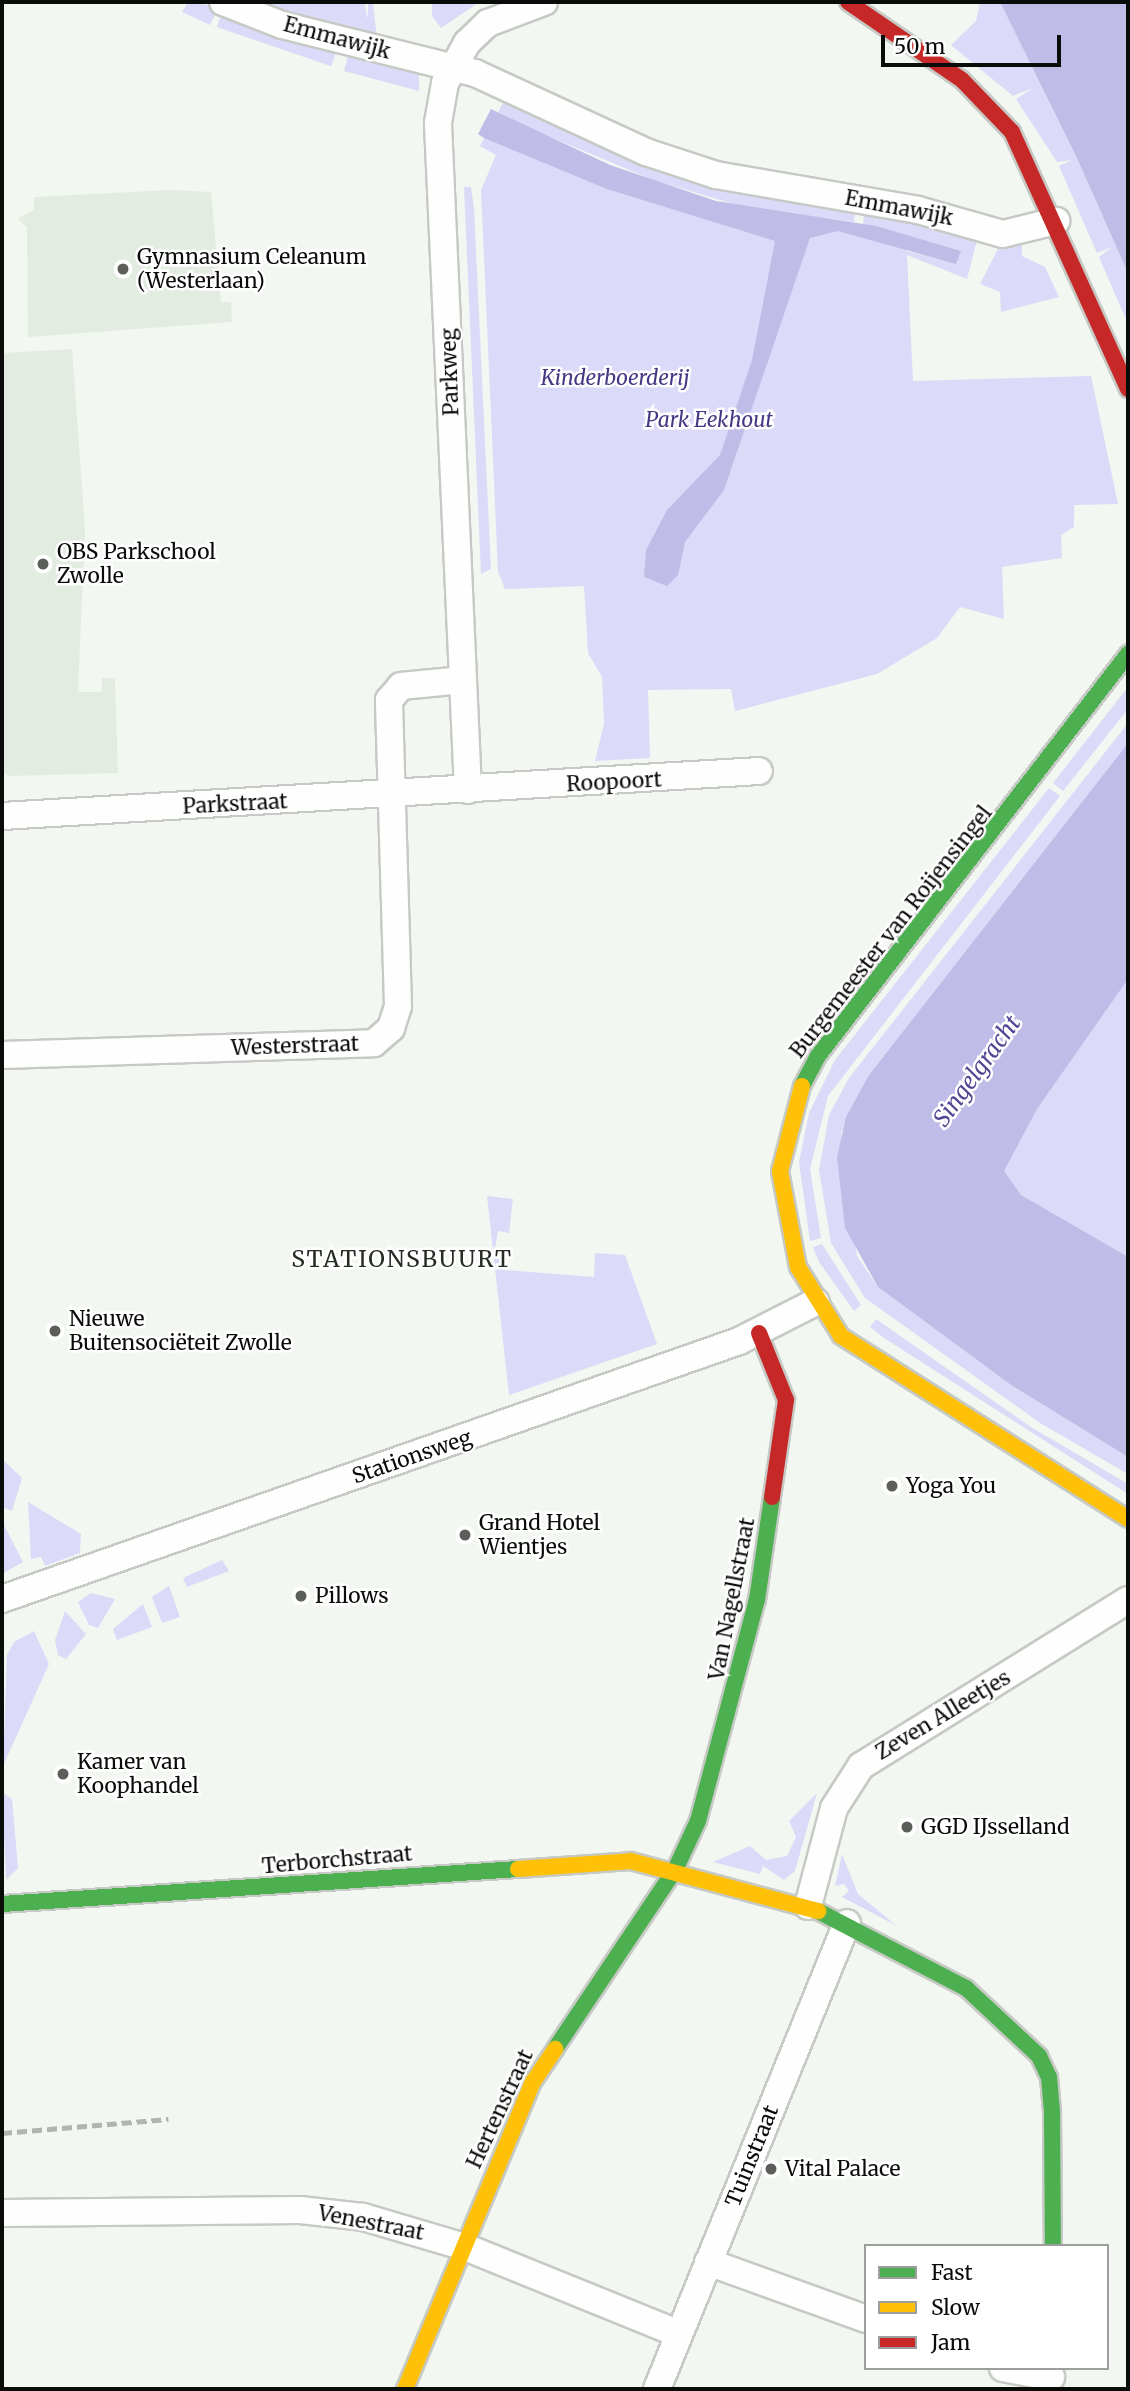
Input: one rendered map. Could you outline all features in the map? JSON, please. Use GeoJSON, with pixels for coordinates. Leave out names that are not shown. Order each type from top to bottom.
{"type":"FeatureCollection","features":[{"type":"Feature","properties":{"kind":"street","name":"Emmawijk"},"geometry":{"type":"LineString","coordinates":[[223,2],[282,24],[453,67],[556,107],[646,152],[716,176],[896,206],[1003,234],[1056,221]]}},
{"type":"Feature","properties":{"kind":"street"},"geometry":{"type":"LineString","coordinates":[[453,67],[482,28],[544,2]]}},
{"type":"Feature","properties":{"kind":"street"},"geometry":{"type":"LineString","coordinates":[[848,2],[995,110],[1028,158],[1128,389]]}},
{"type":"Feature","properties":{"kind":"street","name":"Parkweg"},"geometry":{"type":"LineString","coordinates":[[453,67],[438,123],[468,790]]}},
{"type":"Feature","properties":{"kind":"street","name":"Burgemeester van Roijensingel"},"geometry":{"type":"LineString","coordinates":[[1128,654],[801,1085],[784,1132],[780,1171],[794,1254],[816,1302],[851,1344],[1128,1519]]}},
{"type":"Feature","properties":{"kind":"street"},"geometry":{"type":"LineString","coordinates":[[394,795],[389,700],[401,686],[463,680]]}},
{"type":"Feature","properties":{"kind":"street","name":"Roopoort"},"geometry":{"type":"LineString","coordinates":[[468,790],[759,771]]}},
{"type":"Feature","properties":{"kind":"street","name":"Parkstraat"},"geometry":{"type":"LineString","coordinates":[[2,817],[468,790]]}},
{"type":"Feature","properties":{"kind":"street","name":"Westerstraat"},"geometry":{"type":"LineString","coordinates":[[2,1055],[374,1043],[391,1028],[398,1006],[394,795]]}},
{"type":"Feature","properties":{"kind":"street","name":"Stationsweg"},"geometry":{"type":"LineString","coordinates":[[2,1599],[759,1333],[816,1302]]}},
{"type":"Feature","properties":{"kind":"street","name":"Van Nagellstraat"},"geometry":{"type":"LineString","coordinates":[[675,1870],[720,1751],[762,1567],[786,1400],[759,1333]]}},
{"type":"Feature","properties":{"kind":"street","name":"Zeven Alleetjes"},"geometry":{"type":"LineString","coordinates":[[808,1906],[834,1808],[861,1766],[1128,1600]]}},
{"type":"Feature","properties":{"kind":"street","name":"Terborchstraat"},"geometry":{"type":"LineString","coordinates":[[2,1905],[558,1863],[631,1861],[675,1870]]}},
{"type":"Feature","properties":{"kind":"street"},"geometry":{"type":"LineString","coordinates":[[675,1870],[808,1906],[847,1923],[966,1988],[1039,2056],[1049,2077],[1052,2114],[1053,2244]]}},
{"type":"Feature","properties":{"kind":"street","name":"Hertenstraat"},"geometry":{"type":"LineString","coordinates":[[405,2389],[556,2040],[675,1870]]}},
{"type":"Feature","properties":{"kind":"street","name":"Tuinstraat"},"geometry":{"type":"LineString","coordinates":[[657,2389],[847,1923]]}},
{"type":"Feature","properties":{"kind":"street","name":"Venestraat"},"geometry":{"type":"LineString","coordinates":[[2,2213],[323,2211],[465,2247],[680,2334]]}},
{"type":"Feature","properties":{"kind":"street"},"geometry":{"type":"LineString","coordinates":[[708,2262],[864,2318]]}},
{"type":"Feature","properties":{"kind":"street"},"geometry":{"type":"LineString","coordinates":[[1013,2370],[1052,2378]]}},
{"type":"Feature","properties":{"kind":"shaded area","name":"Gymnasium Celeanum (Westerlaan)"},"geometry":{"type":"Polygon","coordinates":[[[171,190],[211,192],[221,302],[231,302],[232,322],[28,337],[27,228],[18,218],[34,210],[34,197],[171,190]]]}},
{"type":"Feature","properties":{"kind":"shaded area","name":"OBS Parkschool Zwolle"},"geometry":{"type":"Polygon","coordinates":[[[72,349],[85,528],[78,692],[102,692],[102,678],[115,678],[118,773],[9,776],[2,772],[2,353],[72,349]]]}},
{"type":"Feature","properties":{"kind":"green space"},"geometry":{"type":"Polygon","coordinates":[[[188,2],[219,7],[210,25],[182,12],[188,2]]]}},
{"type":"Feature","properties":{"kind":"green space"},"geometry":{"type":"Polygon","coordinates":[[[247,2],[364,2],[368,19],[368,2],[373,2],[377,39],[247,2]]]}},
{"type":"Feature","properties":{"kind":"green space"},"geometry":{"type":"Polygon","coordinates":[[[432,2],[478,3],[441,28],[432,16],[432,2]]]}},
{"type":"Feature","properties":{"kind":"green space"},"geometry":{"type":"Polygon","coordinates":[[[980,2],[1000,2],[1076,156],[1128,273],[1128,324],[1099,257],[1112,247],[1097,253],[1059,166],[1072,160],[1057,162],[1016,99],[1033,88],[1013,96],[951,45],[976,21],[980,2]]]}},
{"type":"Feature","properties":{"kind":"green space"},"geometry":{"type":"Polygon","coordinates":[[[223,9],[337,48],[331,66],[217,27],[223,9]]]}},
{"type":"Feature","properties":{"kind":"green space"},"geometry":{"type":"Polygon","coordinates":[[[349,52],[419,69],[419,91],[344,71],[349,52]]]}},
{"type":"Feature","properties":{"kind":"green space"},"geometry":{"type":"Polygon","coordinates":[[[498,98],[578,129],[856,203],[854,222],[747,208],[653,180],[522,125],[498,112],[504,101],[498,98]]]}},
{"type":"Feature","properties":{"kind":"green space","name":"Park Eekhout"},"geometry":{"type":"Polygon","coordinates":[[[484,138],[730,213],[905,239],[906,251],[956,263],[960,251],[863,224],[865,204],[977,240],[967,279],[907,255],[913,381],[1091,376],[1118,504],[1074,505],[1074,527],[1061,535],[1062,558],[1002,567],[1004,619],[960,607],[937,638],[877,674],[735,711],[731,689],[648,690],[650,758],[595,761],[604,724],[602,677],[588,653],[584,586],[505,589],[498,572],[481,190],[496,155],[480,146],[484,138]]]}},
{"type":"Feature","properties":{"kind":"green space"},"geometry":{"type":"Polygon","coordinates":[[[464,187],[471,187],[474,209],[491,569],[481,574],[464,187]]]}},
{"type":"Feature","properties":{"kind":"green space"},"geometry":{"type":"Polygon","coordinates":[[[1001,243],[1022,245],[1022,256],[1045,267],[1059,297],[1001,312],[1000,292],[980,284],[1001,243]]]}},
{"type":"Feature","properties":{"kind":"green space"},"geometry":{"type":"Polygon","coordinates":[[[1128,687],[1128,709],[1063,791],[1053,783],[1128,687]]]}},
{"type":"Feature","properties":{"kind":"green space"},"geometry":{"type":"Polygon","coordinates":[[[1128,723],[1128,743],[869,1075],[841,1133],[857,1256],[878,1287],[1011,1385],[1128,1457],[1128,1474],[1040,1423],[865,1298],[831,1243],[819,1170],[829,1115],[849,1078],[1128,723]]]}},
{"type":"Feature","properties":{"kind":"green space"},"geometry":{"type":"Polygon","coordinates":[[[1049,788],[1060,796],[828,1096],[810,1169],[821,1238],[810,1241],[799,1162],[809,1113],[835,1060],[1049,788]]]}},
{"type":"Feature","properties":{"kind":"green space"},"geometry":{"type":"Polygon","coordinates":[[[1128,972],[1128,1261],[1021,1195],[999,1168],[1001,1150],[1128,972]]]}},
{"type":"Feature","properties":{"kind":"green space"},"geometry":{"type":"Polygon","coordinates":[[[487,1196],[513,1199],[509,1233],[498,1231],[495,1249],[507,1251],[505,1270],[594,1277],[595,1253],[625,1255],[657,1344],[509,1395],[487,1196]]]}},
{"type":"Feature","properties":{"kind":"green space"},"geometry":{"type":"Polygon","coordinates":[[[822,1244],[861,1305],[854,1311],[819,1262],[813,1247],[822,1244]]]}},
{"type":"Feature","properties":{"kind":"green space"},"geometry":{"type":"Polygon","coordinates":[[[876,1319],[1031,1427],[1128,1484],[1128,1494],[884,1338],[870,1327],[876,1319]]]}},
{"type":"Feature","properties":{"kind":"green space"},"geometry":{"type":"Polygon","coordinates":[[[2,1459],[22,1478],[12,1511],[2,1507],[2,1459]]]}},
{"type":"Feature","properties":{"kind":"green space"},"geometry":{"type":"Polygon","coordinates":[[[28,1502],[81,1534],[80,1553],[45,1566],[41,1557],[31,1559],[28,1502]]]}},
{"type":"Feature","properties":{"kind":"green space"},"geometry":{"type":"Polygon","coordinates":[[[2,1521],[23,1562],[2,1574],[2,1521]]]}},
{"type":"Feature","properties":{"kind":"green space"},"geometry":{"type":"Polygon","coordinates":[[[222,1560],[229,1571],[187,1587],[183,1578],[222,1560]]]}},
{"type":"Feature","properties":{"kind":"green space"},"geometry":{"type":"Polygon","coordinates":[[[169,1586],[180,1617],[162,1623],[152,1597],[169,1586]]]}},
{"type":"Feature","properties":{"kind":"green space"},"geometry":{"type":"Polygon","coordinates":[[[91,1593],[115,1599],[98,1628],[89,1625],[78,1602],[91,1593]]]}},
{"type":"Feature","properties":{"kind":"green space"},"geometry":{"type":"Polygon","coordinates":[[[143,1604],[152,1627],[117,1640],[113,1629],[143,1604]]]}},
{"type":"Feature","properties":{"kind":"green space"},"geometry":{"type":"Polygon","coordinates":[[[65,1611],[86,1634],[66,1659],[58,1655],[55,1640],[65,1611]]]}},
{"type":"Feature","properties":{"kind":"green space"},"geometry":{"type":"Polygon","coordinates":[[[34,1631],[49,1664],[3,1766],[7,1655],[14,1642],[34,1631]]]}},
{"type":"Feature","properties":{"kind":"green space"},"geometry":{"type":"Polygon","coordinates":[[[2,1792],[12,1799],[18,1868],[6,1880],[2,1792]]]}},
{"type":"Feature","properties":{"kind":"green space"},"geometry":{"type":"Polygon","coordinates":[[[817,1793],[795,1871],[784,1880],[763,1866],[760,1874],[713,1862],[750,1846],[766,1860],[787,1856],[796,1837],[789,1821],[817,1793]]]}},
{"type":"Feature","properties":{"kind":"green space"},"geometry":{"type":"Polygon","coordinates":[[[842,1854],[858,1894],[897,1926],[842,1897],[849,1891],[844,1884],[835,1886],[842,1854]]]}},
{"type":"Feature","properties":{"kind":"water"},"geometry":{"type":"Polygon","coordinates":[[[1000,2],[1128,2],[1128,273],[1076,156],[1000,2]]]}},
{"type":"Feature","properties":{"kind":"water"},"geometry":{"type":"Polygon","coordinates":[[[491,109],[610,165],[716,201],[876,226],[961,251],[956,264],[838,231],[810,238],[724,490],[685,542],[678,575],[667,586],[644,577],[646,550],[667,510],[720,455],[752,360],[775,241],[607,189],[484,138],[478,134],[491,109]]]}},
{"type":"Feature","properties":{"kind":"water","name":"Singelgracht"},"geometry":{"type":"Polygon","coordinates":[[[1128,743],[1128,979],[1037,1109],[1004,1171],[1021,1195],[1128,1257],[1128,1457],[1011,1385],[878,1287],[845,1228],[837,1157],[846,1117],[869,1075],[1128,743]]]}},
{"type":"Feature","properties":{"kind":"railway"},"geometry":{"type":"LineString","coordinates":[[2,2133],[168,2119]]}},
{"type":"Feature","properties":{"kind":"traffic: fast"},"geometry":{"type":"LineString","coordinates":[[802,1086],[818,1056],[1128,654]]}},
{"type":"Feature","properties":{"kind":"traffic: fast"},"geometry":{"type":"LineString","coordinates":[[555,2049],[675,1870],[698,1821],[757,1600],[772,1497]]}},
{"type":"Feature","properties":{"kind":"traffic: fast"},"geometry":{"type":"LineString","coordinates":[[2,1904],[518,1869]]}},
{"type":"Feature","properties":{"kind":"traffic: fast"},"geometry":{"type":"LineString","coordinates":[[818,1911],[966,1988],[1039,2056],[1049,2077],[1052,2114],[1053,2244]]}},
{"type":"Feature","properties":{"kind":"traffic: slow"},"geometry":{"type":"LineString","coordinates":[[802,1086],[780,1171],[798,1267],[841,1336],[1128,1519]]}},
{"type":"Feature","properties":{"kind":"traffic: slow"},"geometry":{"type":"LineString","coordinates":[[518,1869],[631,1861],[818,1911]]}},
{"type":"Feature","properties":{"kind":"traffic: slow"},"geometry":{"type":"LineString","coordinates":[[405,2389],[533,2082],[555,2049]]}},
{"type":"Feature","properties":{"kind":"traffic: jam"},"geometry":{"type":"LineString","coordinates":[[848,2],[962,80],[1012,132],[1128,389]]}},
{"type":"Feature","properties":{"kind":"traffic: jam"},"geometry":{"type":"LineString","coordinates":[[759,1333],[786,1400],[772,1497]]}},
{"type":"Feature","properties":{"kind":"place","name":"Gymnasium Celeanum (Westerlaan)"},"geometry":{"type":"Point","coordinates":[123,269]}},
{"type":"Feature","properties":{"kind":"place","name":"OBS Parkschool Zwolle"},"geometry":{"type":"Point","coordinates":[43,564]}},
{"type":"Feature","properties":{"kind":"place","name":"Nieuwe Buitensociëteit Zwolle"},"geometry":{"type":"Point","coordinates":[55,1331]}},
{"type":"Feature","properties":{"kind":"place","name":"Yoga You"},"geometry":{"type":"Point","coordinates":[892,1486]}},
{"type":"Feature","properties":{"kind":"place","name":"Grand Hotel Wientjes"},"geometry":{"type":"Point","coordinates":[465,1535]}},
{"type":"Feature","properties":{"kind":"place","name":"Pillows"},"geometry":{"type":"Point","coordinates":[301,1596]}},
{"type":"Feature","properties":{"kind":"place","name":"Kamer van Koophandel"},"geometry":{"type":"Point","coordinates":[63,1774]}},
{"type":"Feature","properties":{"kind":"place","name":"GGD IJsselland"},"geometry":{"type":"Point","coordinates":[907,1827]}},
{"type":"Feature","properties":{"kind":"place","name":"Vital Palace"},"geometry":{"type":"Point","coordinates":[771,2169]}},
{"type":"Feature","properties":{"kind":"district","name":"STATIONSBUURT"},"geometry":{"type":"Point","coordinates":[402,1259]}},
{"type":"Feature","properties":{"kind":"park label","name":"Kinderboerderij"},"geometry":{"type":"Point","coordinates":[615,378]}}]}
